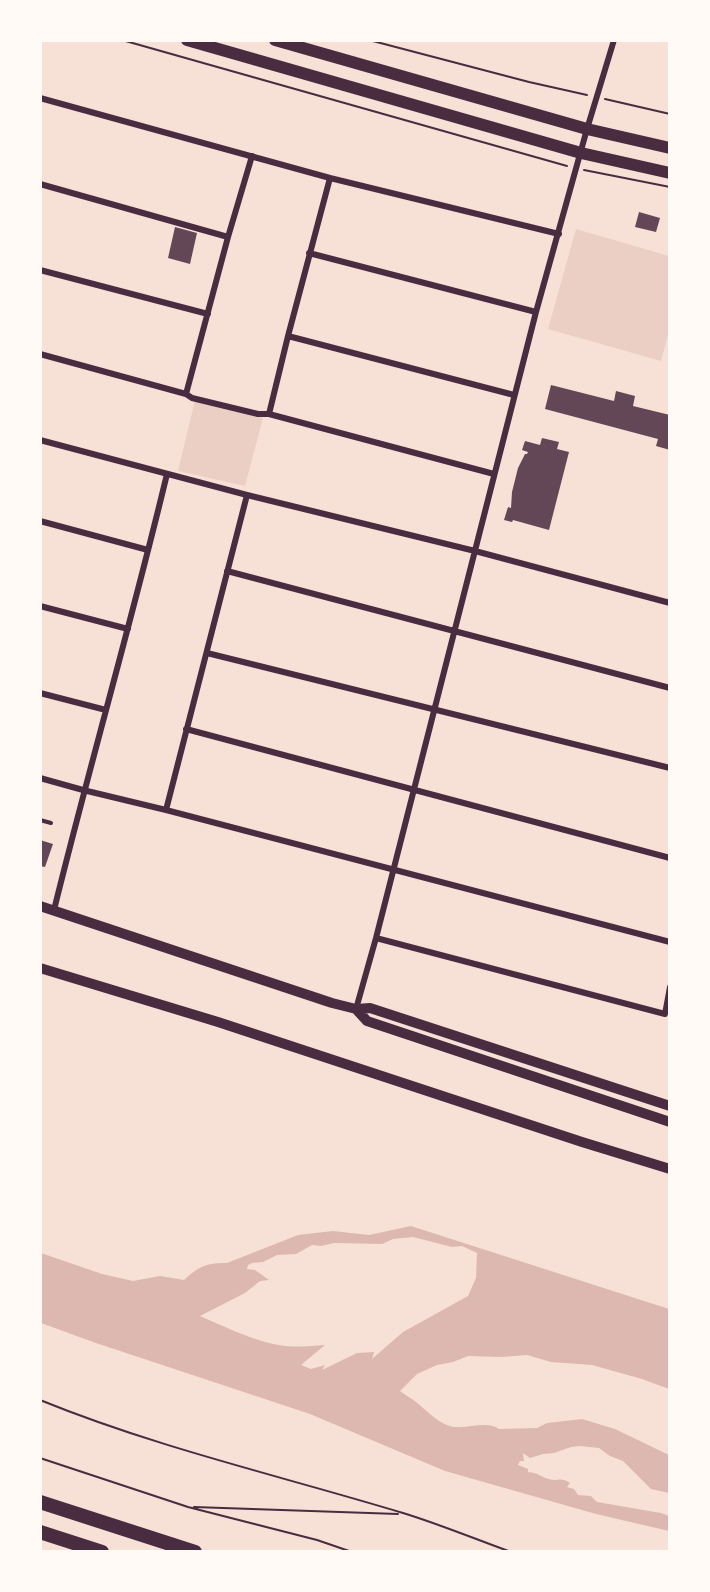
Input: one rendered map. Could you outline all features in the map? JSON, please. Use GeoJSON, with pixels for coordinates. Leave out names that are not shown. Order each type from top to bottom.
{"type":"FeatureCollection","features":[{"type":"Feature","properties":{"kind":"highway"},"geometry":{"type":"LineString","coordinates":[[40,1502],[195,1551]]}},
{"type":"Feature","properties":{"kind":"highway"},"geometry":{"type":"LineString","coordinates":[[40,1532],[102,1551]]}},
{"type":"Feature","properties":{"kind":"main road"},"geometry":{"type":"LineString","coordinates":[[187,40],[581,153],[669,172]]}},
{"type":"Feature","properties":{"kind":"main road"},"geometry":{"type":"LineString","coordinates":[[275,40],[587,129],[669,148]]}},
{"type":"Feature","properties":{"kind":"street"},"geometry":{"type":"LineString","coordinates":[[356,1010],[536,312],[614,40]]}},
{"type":"Feature","properties":{"kind":"street"},"geometry":{"type":"LineString","coordinates":[[40,98],[330,178],[559,234]]}},
{"type":"Feature","properties":{"kind":"street"},"geometry":{"type":"LineString","coordinates":[[186,394],[252,156]]}},
{"type":"Feature","properties":{"kind":"street"},"geometry":{"type":"LineString","coordinates":[[270,414],[309,253],[330,178]]}},
{"type":"Feature","properties":{"kind":"street"},"geometry":{"type":"LineString","coordinates":[[40,184],[228,237]]}},
{"type":"Feature","properties":{"kind":"street"},"geometry":{"type":"LineString","coordinates":[[309,253],[536,312]]}},
{"type":"Feature","properties":{"kind":"street"},"geometry":{"type":"LineString","coordinates":[[40,270],[208,314]]}},
{"type":"Feature","properties":{"kind":"street"},"geometry":{"type":"LineString","coordinates":[[288,336],[514,395]]}},
{"type":"Feature","properties":{"kind":"street"},"geometry":{"type":"LineString","coordinates":[[40,354],[186,394],[192,398],[258,414],[270,414],[494,474]]}},
{"type":"Feature","properties":{"kind":"street"},"geometry":{"type":"LineString","coordinates":[[40,440],[669,603]]}},
{"type":"Feature","properties":{"kind":"street"},"geometry":{"type":"LineString","coordinates":[[54,910],[83,790],[128,629],[167,474]]}},
{"type":"Feature","properties":{"kind":"street"},"geometry":{"type":"LineString","coordinates":[[166,810],[247,495]]}},
{"type":"Feature","properties":{"kind":"street"},"geometry":{"type":"LineString","coordinates":[[40,521],[148,550]]}},
{"type":"Feature","properties":{"kind":"street"},"geometry":{"type":"LineString","coordinates":[[227,571],[669,688]]}},
{"type":"Feature","properties":{"kind":"street"},"geometry":{"type":"LineString","coordinates":[[40,606],[128,629]]}},
{"type":"Feature","properties":{"kind":"street"},"geometry":{"type":"LineString","coordinates":[[207,653],[669,768]]}},
{"type":"Feature","properties":{"kind":"street"},"geometry":{"type":"LineString","coordinates":[[40,693],[106,710]]}},
{"type":"Feature","properties":{"kind":"street"},"geometry":{"type":"LineString","coordinates":[[186,729],[669,858]]}},
{"type":"Feature","properties":{"kind":"street"},"geometry":{"type":"LineString","coordinates":[[40,778],[669,942]]}},
{"type":"Feature","properties":{"kind":"street"},"geometry":{"type":"LineString","coordinates":[[40,906],[332,1003],[356,1010],[370,1008],[669,1106]]}},
{"type":"Feature","properties":{"kind":"street"},"geometry":{"type":"LineString","coordinates":[[376,938],[665,1014],[669,987]]}},
{"type":"Feature","properties":{"kind":"street"},"geometry":{"type":"LineString","coordinates":[[40,968],[218,1022],[669,1169]]}},
{"type":"Feature","properties":{"kind":"street"},"geometry":{"type":"LineString","coordinates":[[356,1010],[367,1021],[669,1122]]}},
{"type":"Feature","properties":{"kind":"lane"},"geometry":{"type":"LineString","coordinates":[[40,820],[51,824]]}},
{"type":"Feature","properties":{"kind":"path"},"geometry":{"type":"LineString","coordinates":[[122,40],[595,174],[669,188]]}},
{"type":"Feature","properties":{"kind":"path"},"geometry":{"type":"LineString","coordinates":[[369,40],[529,82],[669,114]]}},
{"type":"Feature","properties":{"kind":"path"},"geometry":{"type":"LineString","coordinates":[[40,1400],[84,1418],[178,1449],[404,1514],[511,1551]]}},
{"type":"Feature","properties":{"kind":"path"},"geometry":{"type":"LineString","coordinates":[[40,1458],[188,1507],[352,1551]]}},
{"type":"Feature","properties":{"kind":"path"},"geometry":{"type":"LineString","coordinates":[[188,1507],[404,1514]]}},
{"type":"Feature","properties":{"kind":"shaded area"},"geometry":{"type":"Polygon","coordinates":[[[576,229],[669,256],[669,331],[661,361],[548,329],[576,229]]]}},
{"type":"Feature","properties":{"kind":"shaded area"},"geometry":{"type":"Polygon","coordinates":[[[195,400],[263,418],[245,486],[178,471],[195,400]]]}},
{"type":"Feature","properties":{"kind":"shaded area"},"geometry":{"type":"Polygon","coordinates":[[[411,1226],[669,1309],[669,1389],[592,1365],[551,1362],[527,1355],[468,1356],[437,1365],[417,1374],[400,1391],[439,1420],[453,1427],[487,1425],[499,1429],[537,1428],[547,1423],[582,1419],[615,1429],[669,1455],[669,1493],[651,1489],[623,1461],[599,1448],[571,1447],[530,1458],[523,1453],[524,1461],[520,1461],[518,1465],[528,1469],[528,1472],[552,1480],[567,1481],[570,1483],[567,1487],[574,1489],[578,1495],[591,1496],[597,1502],[669,1516],[669,1531],[596,1514],[445,1471],[310,1414],[41,1323],[41,1253],[102,1274],[133,1281],[160,1276],[184,1280],[203,1266],[227,1263],[298,1235],[333,1231],[369,1235],[411,1226]],[[413,1237],[393,1239],[382,1244],[312,1245],[296,1254],[277,1255],[263,1262],[248,1265],[247,1269],[255,1270],[269,1280],[260,1281],[245,1293],[200,1316],[269,1343],[290,1346],[325,1345],[301,1365],[311,1369],[325,1365],[322,1370],[357,1353],[374,1352],[372,1359],[403,1332],[468,1296],[476,1278],[477,1253],[462,1246],[452,1247],[413,1237]]]}},
{"type":"Feature","properties":{"kind":"building"},"geometry":{"type":"Polygon","coordinates":[[[639,212],[660,218],[656,232],[635,227],[639,212]]]}},
{"type":"Feature","properties":{"kind":"building"},"geometry":{"type":"Polygon","coordinates":[[[175,227],[197,233],[190,264],[168,258],[175,227]]]}},
{"type":"Feature","properties":{"kind":"building"},"geometry":{"type":"Polygon","coordinates":[[[551,385],[614,401],[616,391],[635,396],[633,406],[670,415],[670,450],[656,446],[658,439],[545,409],[551,385]]]}},
{"type":"Feature","properties":{"kind":"building"},"geometry":{"type":"Polygon","coordinates":[[[542,438],[559,442],[557,449],[569,452],[549,530],[513,520],[512,522],[504,520],[508,507],[511,508],[518,468],[528,452],[522,450],[525,441],[540,445],[542,438]]]}},
{"type":"Feature","properties":{"kind":"building"},"geometry":{"type":"Polygon","coordinates":[[[40,840],[53,844],[45,867],[40,866],[40,840]]]}}]}
